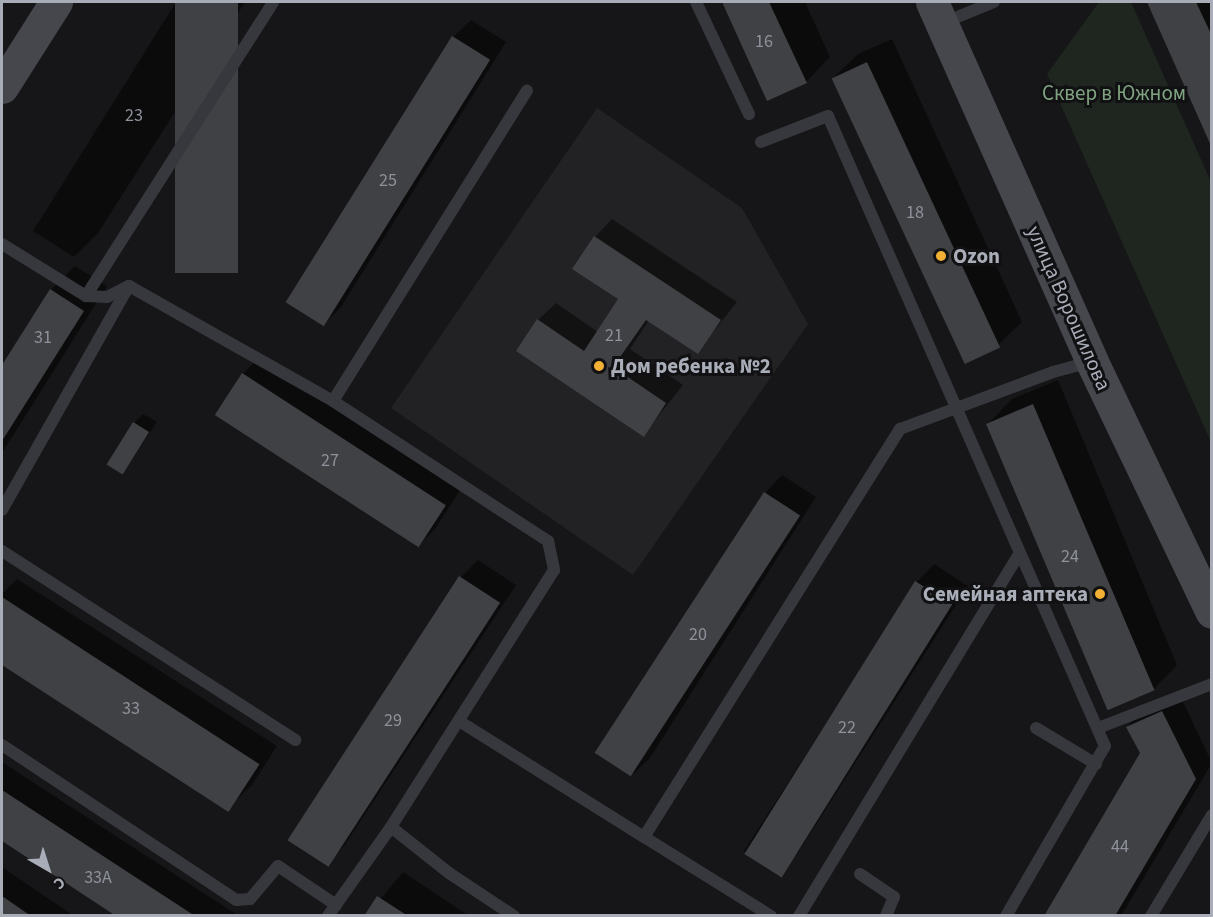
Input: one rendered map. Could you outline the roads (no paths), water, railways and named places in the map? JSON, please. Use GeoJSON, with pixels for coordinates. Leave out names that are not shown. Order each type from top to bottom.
{"type":"FeatureCollection","features":[{"type":"Feature","properties":{"kind":"main road"},"geometry":{"type":"LineString","coordinates":[[2,87],[56,2]]}},
{"type":"Feature","properties":{"kind":"main road","name":"улица Ворошилова"},"geometry":{"type":"LineString","coordinates":[[937,13],[1092,362],[1212,612]]}},
{"type":"Feature","properties":{"kind":"lane"},"geometry":{"type":"LineString","coordinates":[[86,296],[273,2]]}},
{"type":"Feature","properties":{"kind":"lane"},"geometry":{"type":"LineString","coordinates":[[696,2],[748,114]]}},
{"type":"Feature","properties":{"kind":"lane"},"geometry":{"type":"LineString","coordinates":[[937,13],[994,2]]}},
{"type":"Feature","properties":{"kind":"lane"},"geometry":{"type":"LineString","coordinates":[[333,401],[527,91]]}},
{"type":"Feature","properties":{"kind":"lane"},"geometry":{"type":"LineString","coordinates":[[761,142],[828,116],[958,407],[1087,710],[1105,746],[1006,915]]}},
{"type":"Feature","properties":{"kind":"lane"},"geometry":{"type":"LineString","coordinates":[[2,244],[86,296],[107,297],[129,286]]}},
{"type":"Feature","properties":{"kind":"lane"},"geometry":{"type":"LineString","coordinates":[[129,286],[333,401],[548,541],[554,570],[391,827],[328,915]]}},
{"type":"Feature","properties":{"kind":"lane"},"geometry":{"type":"LineString","coordinates":[[2,510],[129,286]]}},
{"type":"Feature","properties":{"kind":"lane"},"geometry":{"type":"LineString","coordinates":[[644,837],[900,429],[1092,362]]}},
{"type":"Feature","properties":{"kind":"lane"},"geometry":{"type":"LineString","coordinates":[[2,551],[295,740]]}},
{"type":"Feature","properties":{"kind":"lane"},"geometry":{"type":"LineString","coordinates":[[799,915],[1020,553]]}},
{"type":"Feature","properties":{"kind":"lane"},"geometry":{"type":"LineString","coordinates":[[1098,728],[1212,684]]}},
{"type":"Feature","properties":{"kind":"lane"},"geometry":{"type":"LineString","coordinates":[[459,721],[771,915]]}},
{"type":"Feature","properties":{"kind":"lane"},"geometry":{"type":"LineString","coordinates":[[1036,728],[1096,764]]}},
{"type":"Feature","properties":{"kind":"lane"},"geometry":{"type":"LineString","coordinates":[[2,745],[236,900],[256,895],[278,866],[336,905]]}},
{"type":"Feature","properties":{"kind":"lane"},"geometry":{"type":"LineString","coordinates":[[1151,915],[1212,815]]}},
{"type":"Feature","properties":{"kind":"lane"},"geometry":{"type":"LineString","coordinates":[[391,827],[448,873],[514,915]]}},
{"type":"Feature","properties":{"kind":"lane"},"geometry":{"type":"LineString","coordinates":[[860,874],[894,897],[886,915]]}},
{"type":"Feature","properties":{"kind":"place","name":"Ozon"},"geometry":{"type":"Point","coordinates":[941,256]}},
{"type":"Feature","properties":{"kind":"place","name":"Дом ребенка №2"},"geometry":{"type":"Point","coordinates":[599,366]}},
{"type":"Feature","properties":{"kind":"place","name":"Семейная аптека"},"geometry":{"type":"Point","coordinates":[1100,594]}},
{"type":"Feature","properties":{"kind":"park label","name":"Сквер в Южном"},"geometry":{"type":"Point","coordinates":[1114,93]}}]}
